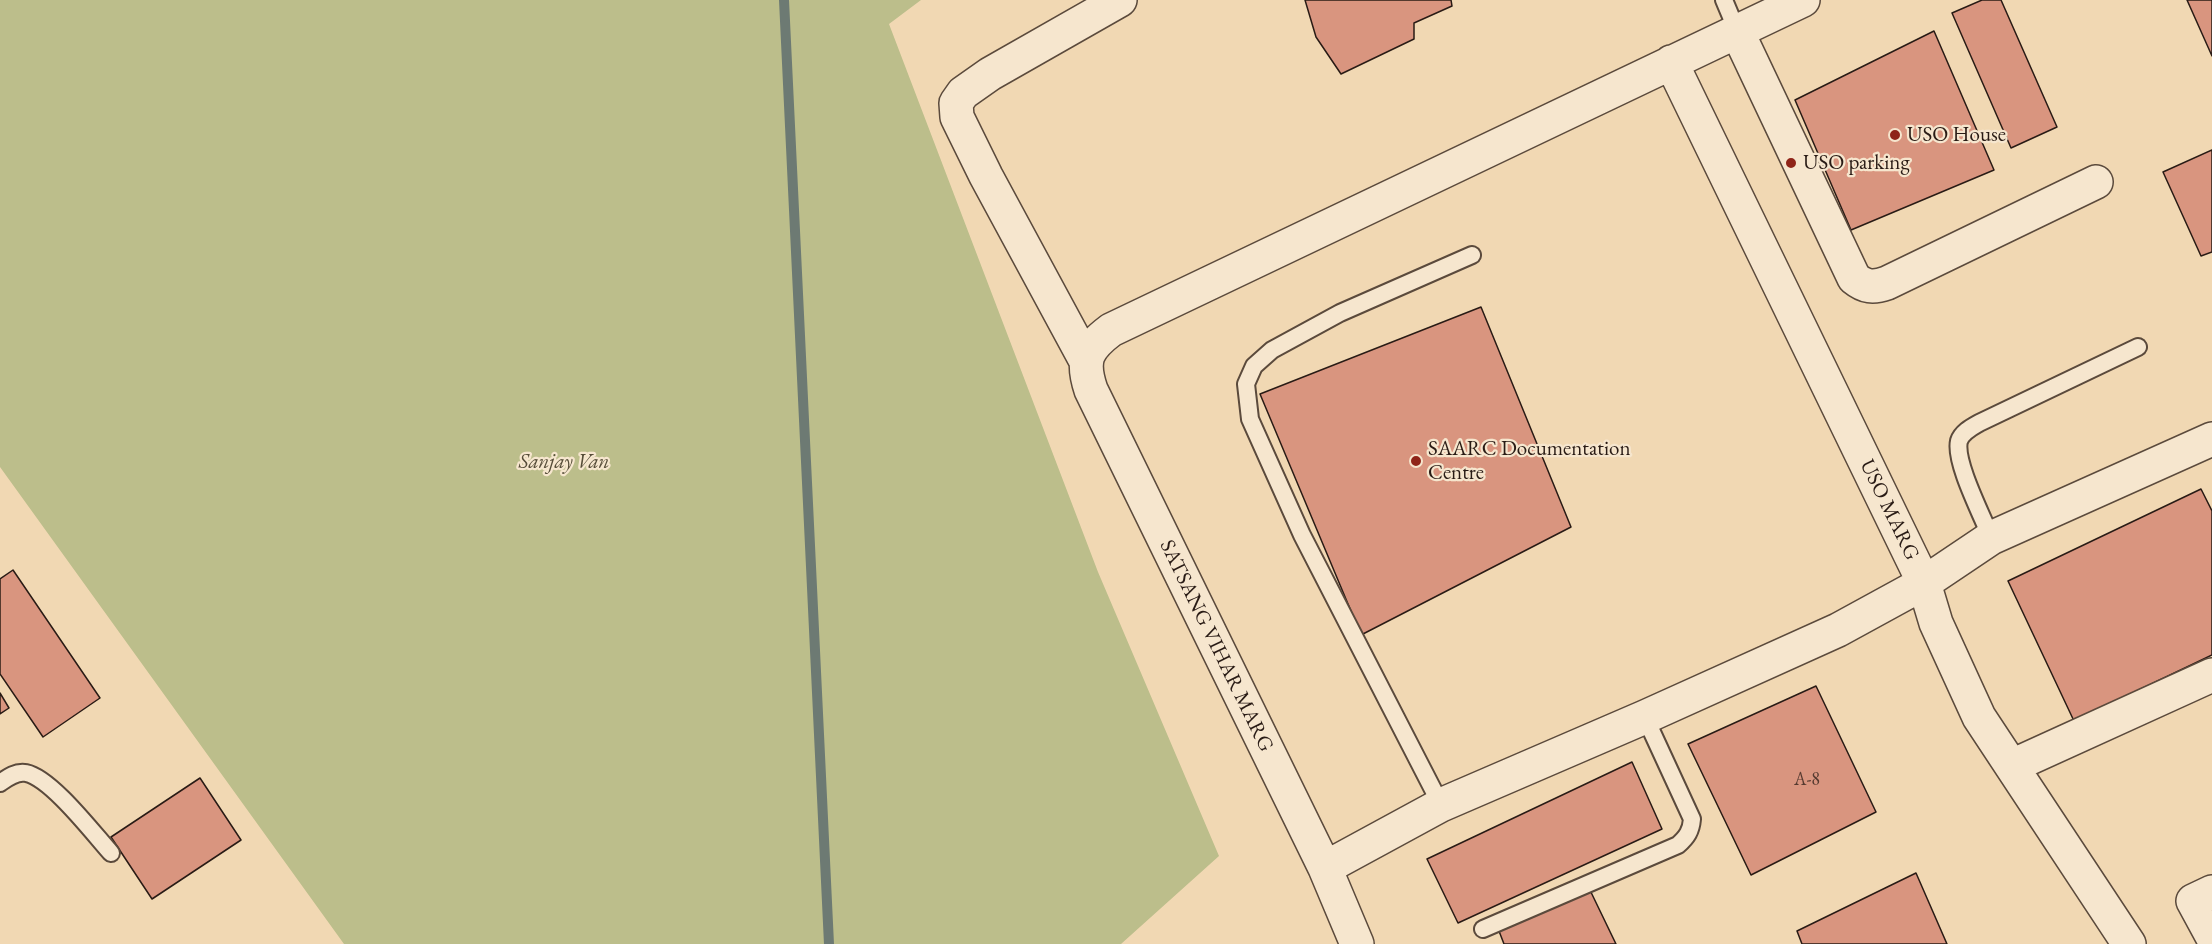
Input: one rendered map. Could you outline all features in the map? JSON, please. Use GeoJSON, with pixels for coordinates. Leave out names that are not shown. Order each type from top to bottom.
{"type":"FeatureCollection","features":[{"type":"Feature","properties":{"kind":"street","name":"SATSANG VIHAR MARG"},"geometry":{"type":"LineString","coordinates":[[1120,0],[963,93],[956,103],[957,117],[986,176],[1088,354],[1086,374],[1091,390],[1324,868],[1357,944]]}},
{"type":"Feature","properties":{"kind":"street"},"geometry":{"type":"LineString","coordinates":[[1088,354],[1111,330],[1803,0]]}},
{"type":"Feature","properties":{"kind":"street"},"geometry":{"type":"LineString","coordinates":[[1737,31],[1854,278],[1863,285],[1876,287],[1887,283],[2096,182]]}},
{"type":"Feature","properties":{"kind":"street","name":"USO MARG"},"geometry":{"type":"LineString","coordinates":[[1671,62],[1924,583],[1936,623],[1979,717],[2129,944]]}},
{"type":"Feature","properties":{"kind":"street"},"geometry":{"type":"LineString","coordinates":[[1324,868],[1441,805],[1838,630],[1924,583],[1991,538],[2212,439]]}},
{"type":"Feature","properties":{"kind":"street"},"geometry":{"type":"LineString","coordinates":[[2012,766],[2212,675]]}},
{"type":"Feature","properties":{"kind":"street"},"geometry":{"type":"LineString","coordinates":[[2212,892],[2193,901],[2212,936]]}},
{"type":"Feature","properties":{"kind":"lane"},"geometry":{"type":"LineString","coordinates":[[1724,0],[1737,31]]}},
{"type":"Feature","properties":{"kind":"lane"},"geometry":{"type":"LineString","coordinates":[[1441,805],[1302,535],[1250,419],[1246,384],[1254,366],[1272,350],[1340,313],[1472,255]]}},
{"type":"Feature","properties":{"kind":"lane"},"geometry":{"type":"LineString","coordinates":[[1991,538],[1961,460],[1960,440],[1965,431],[2138,347]]}},
{"type":"Feature","properties":{"kind":"lane"},"geometry":{"type":"LineString","coordinates":[[1483,929],[1678,845],[1686,838],[1691,830],[1692,819],[1645,717]]}},
{"type":"Feature","properties":{"kind":"lane"},"geometry":{"type":"LineString","coordinates":[[0,783],[18,773],[27,773],[58,795],[111,853]]}},
{"type":"Feature","properties":{"kind":"green space","name":"Sanjay Van"},"geometry":{"type":"Polygon","coordinates":[[[0,0],[921,0],[889,24],[1098,572],[1219,856],[1121,944],[344,944],[0,467],[0,0]]]}},
{"type":"Feature","properties":{"kind":"building"},"geometry":{"type":"Polygon","coordinates":[[[1305,0],[1451,0],[1452,6],[1414,23],[1414,39],[1341,74],[1316,37],[1305,0]]]}},
{"type":"Feature","properties":{"kind":"building"},"geometry":{"type":"Polygon","coordinates":[[[1982,0],[2001,0],[2057,127],[2011,148],[1952,13],[1982,0]]]}},
{"type":"Feature","properties":{"kind":"building"},"geometry":{"type":"Polygon","coordinates":[[[2187,0],[2212,0],[2212,56],[2187,0]]]}},
{"type":"Feature","properties":{"kind":"building","name":"USO House"},"geometry":{"type":"Polygon","coordinates":[[[1934,31],[1994,170],[1851,230],[1795,100],[1934,31]]]}},
{"type":"Feature","properties":{"kind":"building"},"geometry":{"type":"Polygon","coordinates":[[[2212,150],[2212,252],[2201,256],[2163,172],[2212,150]]]}},
{"type":"Feature","properties":{"kind":"building","name":"SAARC Documentation Centre"},"geometry":{"type":"Polygon","coordinates":[[[1481,307],[1571,527],[1361,635],[1260,394],[1481,307]]]}},
{"type":"Feature","properties":{"kind":"building"},"geometry":{"type":"Polygon","coordinates":[[[2201,489],[2212,511],[2212,655],[2074,721],[2008,581],[2201,489]]]}},
{"type":"Feature","properties":{"kind":"building"},"geometry":{"type":"Polygon","coordinates":[[[13,570],[100,698],[43,737],[0,674],[0,579],[13,570]]]}},
{"type":"Feature","properties":{"kind":"building"},"geometry":{"type":"Polygon","coordinates":[[[1816,686],[1876,812],[1751,875],[1688,744],[1816,686]]]}},
{"type":"Feature","properties":{"kind":"building"},"geometry":{"type":"Polygon","coordinates":[[[0,693],[9,708],[0,714],[0,693]]]}},
{"type":"Feature","properties":{"kind":"building"},"geometry":{"type":"Polygon","coordinates":[[[1632,762],[1662,829],[1458,923],[1427,859],[1632,762]]]}},
{"type":"Feature","properties":{"kind":"building"},"geometry":{"type":"Polygon","coordinates":[[[200,778],[241,840],[152,899],[111,837],[200,778]]]}},
{"type":"Feature","properties":{"kind":"building"},"geometry":{"type":"Polygon","coordinates":[[[1916,873],[1947,944],[1802,944],[1797,931],[1916,873]]]}},
{"type":"Feature","properties":{"kind":"building"},"geometry":{"type":"Polygon","coordinates":[[[1588,886],[1616,944],[1504,944],[1499,931],[1588,886]]]}},
{"type":"Feature","properties":{"kind":"waterway"},"geometry":{"type":"LineString","coordinates":[[784,0],[829,944]]}},
{"type":"Feature","properties":{"kind":"place","name":"USO House"},"geometry":{"type":"Point","coordinates":[1895,135]}},
{"type":"Feature","properties":{"kind":"place","name":"USO parking"},"geometry":{"type":"Point","coordinates":[1791,163]}},
{"type":"Feature","properties":{"kind":"place","name":"SAARC Documentation Centre"},"geometry":{"type":"Point","coordinates":[1416,461]}}]}
